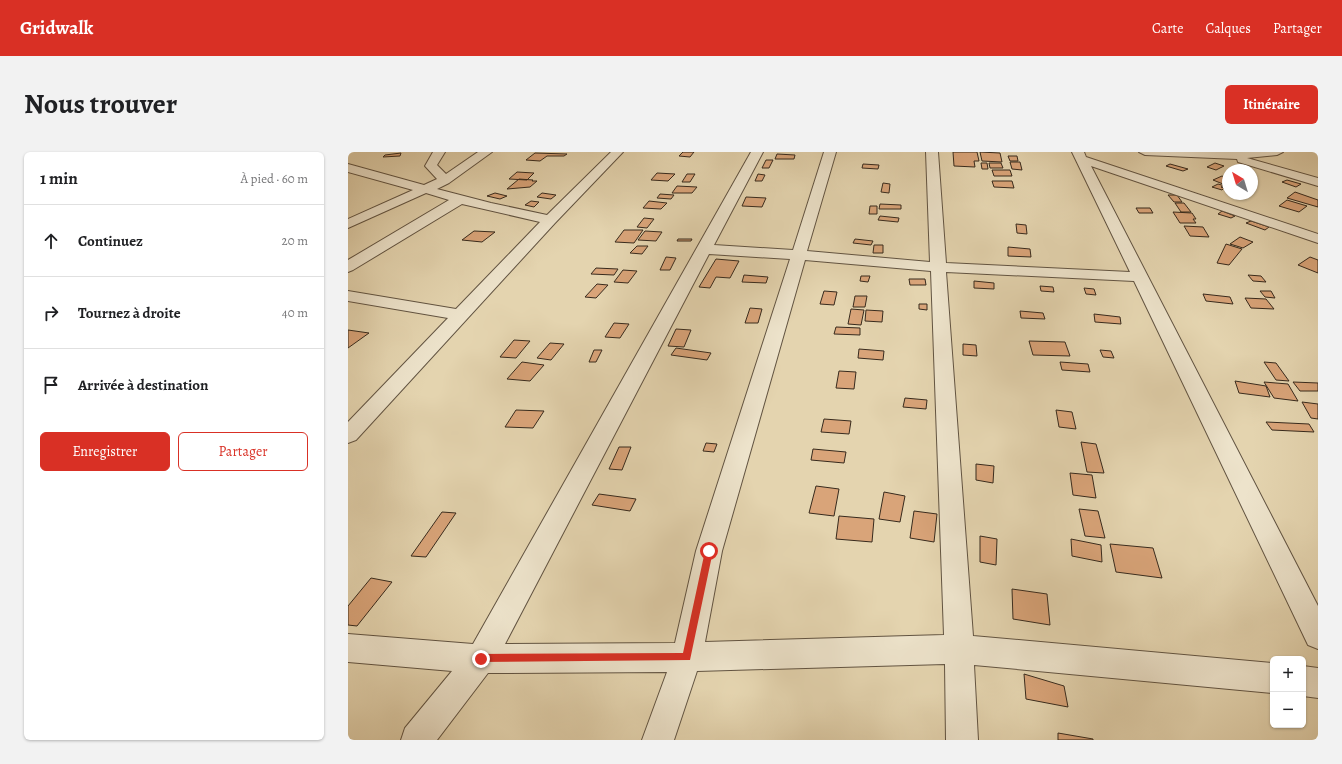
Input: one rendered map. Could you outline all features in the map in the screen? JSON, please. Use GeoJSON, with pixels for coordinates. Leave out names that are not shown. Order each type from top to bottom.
{"type":"FeatureCollection","features":[{"type":"Feature","properties":{"kind":"street"},"geometry":{"type":"LineString","coordinates":[[439,152],[430,166],[444,180]]}},
{"type":"Feature","properties":{"kind":"street"},"geometry":{"type":"LineString","coordinates":[[348,224],[444,180],[486,152]]}},
{"type":"Feature","properties":{"kind":"street"},"geometry":{"type":"LineString","coordinates":[[348,435],[550,220],[617,152]]}},
{"type":"Feature","properties":{"kind":"street"},"geometry":{"type":"LineString","coordinates":[[417,740],[481,659],[757,152]]}},
{"type":"Feature","properties":{"kind":"street"},"geometry":{"type":"LineString","coordinates":[[658,740],[687,657],[709,551],[830,152]]}},
{"type":"Feature","properties":{"kind":"street"},"geometry":{"type":"LineString","coordinates":[[932,152],[959,649],[962,740]]}},
{"type":"Feature","properties":{"kind":"street"},"geometry":{"type":"LineString","coordinates":[[1145,152],[1226,154],[1277,152]]}},
{"type":"Feature","properties":{"kind":"street"},"geometry":{"type":"LineString","coordinates":[[1226,154],[1318,182]]}},
{"type":"Feature","properties":{"kind":"street"},"geometry":{"type":"LineString","coordinates":[[1080,155],[1318,239]]}},
{"type":"Feature","properties":{"kind":"street"},"geometry":{"type":"LineString","coordinates":[[1080,155],[1318,635]]}},
{"type":"Feature","properties":{"kind":"street"},"geometry":{"type":"LineString","coordinates":[[348,168],[424,190],[550,220]]}},
{"type":"Feature","properties":{"kind":"street"},"geometry":{"type":"LineString","coordinates":[[348,267],[460,199]]}},
{"type":"Feature","properties":{"kind":"street"},"geometry":{"type":"LineString","coordinates":[[704,249],[799,255],[938,267],[1141,277]]}},
{"type":"Feature","properties":{"kind":"street"},"geometry":{"type":"LineString","coordinates":[[348,296],[460,316]]}},
{"type":"Feature","properties":{"kind":"street"},"geometry":{"type":"LineString","coordinates":[[348,648],[481,659],[687,657],[959,649],[1270,678]]}},
{"type":"Feature","properties":{"kind":"street"},"geometry":{"type":"LineString","coordinates":[[1306,681],[1318,683]]}},
{"type":"Feature","properties":{"kind":"building"},"geometry":{"type":"Polygon","coordinates":[[[683,152],[694,152],[690,157],[679,156],[683,152]]]}},
{"type":"Feature","properties":{"kind":"building"},"geometry":{"type":"Polygon","coordinates":[[[953,152],[977,152],[979,161],[974,161],[975,167],[954,166],[953,152]]]}},
{"type":"Feature","properties":{"kind":"building"},"geometry":{"type":"Polygon","coordinates":[[[980,152],[1000,153],[1002,162],[982,161],[980,152]]]}},
{"type":"Feature","properties":{"kind":"building"},"geometry":{"type":"Polygon","coordinates":[[[401,153],[400,156],[383,157],[385,155],[401,153]]]}},
{"type":"Feature","properties":{"kind":"building"},"geometry":{"type":"Polygon","coordinates":[[[535,153],[567,154],[564,156],[547,156],[540,161],[526,160],[535,153]]]}},
{"type":"Feature","properties":{"kind":"building"},"geometry":{"type":"Polygon","coordinates":[[[777,154],[795,155],[794,159],[775,159],[777,154]]]}},
{"type":"Feature","properties":{"kind":"building"},"geometry":{"type":"Polygon","coordinates":[[[1008,156],[1017,156],[1018,161],[1010,161],[1008,156]]]}},
{"type":"Feature","properties":{"kind":"building"},"geometry":{"type":"Polygon","coordinates":[[[766,160],[773,160],[769,168],[762,168],[766,160]]]}},
{"type":"Feature","properties":{"kind":"building"},"geometry":{"type":"Polygon","coordinates":[[[1010,162],[1020,162],[1022,170],[1012,169],[1010,162]]]}},
{"type":"Feature","properties":{"kind":"building"},"geometry":{"type":"Polygon","coordinates":[[[981,163],[987,163],[988,169],[982,169],[981,163]]]}},
{"type":"Feature","properties":{"kind":"building"},"geometry":{"type":"Polygon","coordinates":[[[989,163],[1001,163],[1003,168],[990,168],[989,163]]]}},
{"type":"Feature","properties":{"kind":"building"},"geometry":{"type":"Polygon","coordinates":[[[1215,163],[1222,165],[1222,167],[1216,170],[1207,167],[1215,163]]]}},
{"type":"Feature","properties":{"kind":"building"},"geometry":{"type":"Polygon","coordinates":[[[863,164],[879,165],[878,169],[862,168],[863,164]]]}},
{"type":"Feature","properties":{"kind":"building"},"geometry":{"type":"Polygon","coordinates":[[[1170,164],[1188,169],[1183,171],[1166,166],[1170,164]]]}},
{"type":"Feature","properties":{"kind":"building"},"geometry":{"type":"Polygon","coordinates":[[[992,170],[1010,170],[1012,176],[994,176],[992,170]]]}},
{"type":"Feature","properties":{"kind":"building"},"geometry":{"type":"Polygon","coordinates":[[[517,172],[534,173],[527,180],[509,179],[517,172]]]}},
{"type":"Feature","properties":{"kind":"building"},"geometry":{"type":"Polygon","coordinates":[[[657,173],[675,174],[668,181],[651,180],[657,173]]]}},
{"type":"Feature","properties":{"kind":"building"},"geometry":{"type":"Polygon","coordinates":[[[687,174],[695,174],[690,182],[682,182],[687,174]]]}},
{"type":"Feature","properties":{"kind":"building"},"geometry":{"type":"Polygon","coordinates":[[[758,174],[765,175],[762,181],[755,181],[758,174]]]}},
{"type":"Feature","properties":{"kind":"building"},"geometry":{"type":"Polygon","coordinates":[[[1222,176],[1222,184],[1213,180],[1222,176]]]}},
{"type":"Feature","properties":{"kind":"building"},"geometry":{"type":"Polygon","coordinates":[[[519,179],[537,181],[530,187],[507,189],[519,179]]]}},
{"type":"Feature","properties":{"kind":"building"},"geometry":{"type":"Polygon","coordinates":[[[1287,180],[1301,184],[1296,187],[1282,182],[1287,180]]]}},
{"type":"Feature","properties":{"kind":"building"},"geometry":{"type":"Polygon","coordinates":[[[992,181],[1012,181],[1014,188],[994,187],[992,181]]]}},
{"type":"Feature","properties":{"kind":"building"},"geometry":{"type":"Polygon","coordinates":[[[883,183],[890,184],[889,193],[881,192],[883,183]]]}},
{"type":"Feature","properties":{"kind":"building"},"geometry":{"type":"Polygon","coordinates":[[[1218,184],[1222,185],[1222,190],[1212,187],[1218,184]]]}},
{"type":"Feature","properties":{"kind":"building"},"geometry":{"type":"Polygon","coordinates":[[[677,186],[697,187],[692,193],[672,193],[677,186]]]}},
{"type":"Feature","properties":{"kind":"building"},"geometry":{"type":"Polygon","coordinates":[[[1295,192],[1318,200],[1318,207],[1287,198],[1295,192]]]}},
{"type":"Feature","properties":{"kind":"building"},"geometry":{"type":"Polygon","coordinates":[[[495,193],[507,196],[500,199],[487,196],[495,193]]]}},
{"type":"Feature","properties":{"kind":"building"},"geometry":{"type":"Polygon","coordinates":[[[542,193],[556,195],[551,199],[537,197],[542,193]]]}},
{"type":"Feature","properties":{"kind":"building"},"geometry":{"type":"Polygon","coordinates":[[[660,194],[674,195],[671,199],[657,198],[660,194]]]}},
{"type":"Feature","properties":{"kind":"building"},"geometry":{"type":"Polygon","coordinates":[[[1168,195],[1177,195],[1182,202],[1174,202],[1168,195]]]}},
{"type":"Feature","properties":{"kind":"building"},"geometry":{"type":"Polygon","coordinates":[[[746,197],[766,198],[762,207],[742,206],[746,197]]]}},
{"type":"Feature","properties":{"kind":"building"},"geometry":{"type":"Polygon","coordinates":[[[1287,200],[1307,206],[1299,212],[1279,206],[1287,200]]]}},
{"type":"Feature","properties":{"kind":"building"},"geometry":{"type":"Polygon","coordinates":[[[531,201],[539,202],[534,207],[525,205],[531,201]]]}},
{"type":"Feature","properties":{"kind":"building"},"geometry":{"type":"Polygon","coordinates":[[[649,201],[667,203],[661,209],[643,208],[649,201]]]}},
{"type":"Feature","properties":{"kind":"building"},"geometry":{"type":"Polygon","coordinates":[[[1175,203],[1184,203],[1191,212],[1181,212],[1175,203]]]}},
{"type":"Feature","properties":{"kind":"building"},"geometry":{"type":"Polygon","coordinates":[[[880,204],[901,205],[901,209],[879,209],[880,204]]]}},
{"type":"Feature","properties":{"kind":"building"},"geometry":{"type":"Polygon","coordinates":[[[870,206],[877,206],[877,214],[869,214],[870,206]]]}},
{"type":"Feature","properties":{"kind":"building"},"geometry":{"type":"Polygon","coordinates":[[[1136,208],[1150,208],[1153,213],[1139,213],[1136,208]]]}},
{"type":"Feature","properties":{"kind":"building"},"geometry":{"type":"Polygon","coordinates":[[[1222,211],[1235,216],[1231,218],[1218,214],[1222,211]]]}},
{"type":"Feature","properties":{"kind":"building"},"geometry":{"type":"Polygon","coordinates":[[[1173,212],[1192,213],[1196,219],[1193,219],[1196,223],[1180,223],[1173,212]]]}},
{"type":"Feature","properties":{"kind":"building"},"geometry":{"type":"Polygon","coordinates":[[[880,216],[899,218],[898,222],[878,220],[880,216]]]}},
{"type":"Feature","properties":{"kind":"building"},"geometry":{"type":"Polygon","coordinates":[[[644,218],[654,219],[647,228],[637,227],[644,218]]]}},
{"type":"Feature","properties":{"kind":"building"},"geometry":{"type":"Polygon","coordinates":[[[1251,221],[1269,227],[1265,230],[1246,223],[1251,221]]]}},
{"type":"Feature","properties":{"kind":"building"},"geometry":{"type":"Polygon","coordinates":[[[1016,224],[1026,225],[1027,234],[1017,233],[1016,224]]]}},
{"type":"Feature","properties":{"kind":"building"},"geometry":{"type":"Polygon","coordinates":[[[1184,226],[1203,227],[1209,237],[1190,236],[1184,226]]]}},
{"type":"Feature","properties":{"kind":"building"},"geometry":{"type":"Polygon","coordinates":[[[624,230],[643,230],[634,243],[615,242],[624,230]]]}},
{"type":"Feature","properties":{"kind":"building"},"geometry":{"type":"Polygon","coordinates":[[[474,231],[495,232],[482,242],[462,240],[474,231]]]}},
{"type":"Feature","properties":{"kind":"building"},"geometry":{"type":"Polygon","coordinates":[[[645,231],[662,232],[656,241],[638,240],[645,231]]]}},
{"type":"Feature","properties":{"kind":"building"},"geometry":{"type":"Polygon","coordinates":[[[1240,237],[1253,242],[1243,248],[1230,244],[1240,237]]]}},
{"type":"Feature","properties":{"kind":"building"},"geometry":{"type":"Polygon","coordinates":[[[678,239],[692,239],[691,241],[677,241],[678,239]]]}},
{"type":"Feature","properties":{"kind":"building"},"geometry":{"type":"Polygon","coordinates":[[[855,239],[873,241],[871,245],[853,243],[855,239]]]}},
{"type":"Feature","properties":{"kind":"building"},"geometry":{"type":"Polygon","coordinates":[[[1226,244],[1242,249],[1229,265],[1217,263],[1226,244]]]}},
{"type":"Feature","properties":{"kind":"building"},"geometry":{"type":"Polygon","coordinates":[[[874,245],[883,245],[883,253],[873,253],[874,245]]]}},
{"type":"Feature","properties":{"kind":"building"},"geometry":{"type":"Polygon","coordinates":[[[637,246],[648,246],[642,254],[630,253],[637,246]]]}},
{"type":"Feature","properties":{"kind":"building"},"geometry":{"type":"Polygon","coordinates":[[[1008,247],[1030,249],[1031,257],[1008,256],[1008,247]]]}},
{"type":"Feature","properties":{"kind":"building"},"geometry":{"type":"Polygon","coordinates":[[[666,257],[676,258],[670,270],[660,270],[666,257]]]}},
{"type":"Feature","properties":{"kind":"building"},"geometry":{"type":"Polygon","coordinates":[[[1310,257],[1318,260],[1318,273],[1298,265],[1310,257]]]}},
{"type":"Feature","properties":{"kind":"building"},"geometry":{"type":"Polygon","coordinates":[[[716,259],[739,261],[730,278],[716,277],[710,288],[699,287],[716,259]]]}},
{"type":"Feature","properties":{"kind":"building"},"geometry":{"type":"Polygon","coordinates":[[[596,268],[618,269],[614,275],[591,274],[596,268]]]}},
{"type":"Feature","properties":{"kind":"building"},"geometry":{"type":"Polygon","coordinates":[[[623,270],[637,271],[628,283],[614,282],[623,270]]]}},
{"type":"Feature","properties":{"kind":"building"},"geometry":{"type":"Polygon","coordinates":[[[744,275],[768,277],[766,283],[742,282],[744,275]]]}},
{"type":"Feature","properties":{"kind":"building"},"geometry":{"type":"Polygon","coordinates":[[[1248,275],[1261,276],[1266,282],[1253,281],[1248,275]]]}},
{"type":"Feature","properties":{"kind":"building"},"geometry":{"type":"Polygon","coordinates":[[[861,276],[870,276],[868,282],[860,281],[861,276]]]}},
{"type":"Feature","properties":{"kind":"building"},"geometry":{"type":"Polygon","coordinates":[[[909,279],[925,279],[926,285],[910,285],[909,279]]]}},
{"type":"Feature","properties":{"kind":"building"},"geometry":{"type":"Polygon","coordinates":[[[974,281],[994,283],[994,289],[974,288],[974,281]]]}},
{"type":"Feature","properties":{"kind":"building"},"geometry":{"type":"Polygon","coordinates":[[[597,284],[608,285],[596,298],[585,297],[597,284]]]}},
{"type":"Feature","properties":{"kind":"building"},"geometry":{"type":"Polygon","coordinates":[[[1040,286],[1053,287],[1054,292],[1041,291],[1040,286]]]}},
{"type":"Feature","properties":{"kind":"building"},"geometry":{"type":"Polygon","coordinates":[[[1084,288],[1094,289],[1096,295],[1086,294],[1084,288]]]}},
{"type":"Feature","properties":{"kind":"building"},"geometry":{"type":"Polygon","coordinates":[[[824,291],[837,292],[834,305],[820,304],[824,291]]]}},
{"type":"Feature","properties":{"kind":"building"},"geometry":{"type":"Polygon","coordinates":[[[1260,291],[1271,291],[1275,298],[1265,297],[1260,291]]]}},
{"type":"Feature","properties":{"kind":"building"},"geometry":{"type":"Polygon","coordinates":[[[1203,294],[1230,297],[1233,304],[1206,301],[1203,294]]]}},
{"type":"Feature","properties":{"kind":"building"},"geometry":{"type":"Polygon","coordinates":[[[855,296],[867,296],[865,307],[853,307],[855,296]]]}},
{"type":"Feature","properties":{"kind":"building"},"geometry":{"type":"Polygon","coordinates":[[[1245,298],[1266,299],[1274,309],[1251,308],[1245,298]]]}},
{"type":"Feature","properties":{"kind":"building"},"geometry":{"type":"Polygon","coordinates":[[[919,304],[927,304],[927,310],[919,309],[919,304]]]}},
{"type":"Feature","properties":{"kind":"building"},"geometry":{"type":"Polygon","coordinates":[[[750,308],[762,309],[758,323],[745,323],[750,308]]]}},
{"type":"Feature","properties":{"kind":"building"},"geometry":{"type":"Polygon","coordinates":[[[851,309],[864,310],[861,325],[848,324],[851,309]]]}},
{"type":"Feature","properties":{"kind":"building"},"geometry":{"type":"Polygon","coordinates":[[[866,310],[883,311],[882,322],[865,321],[866,310]]]}},
{"type":"Feature","properties":{"kind":"building"},"geometry":{"type":"Polygon","coordinates":[[[1020,311],[1043,313],[1045,319],[1021,318],[1020,311]]]}},
{"type":"Feature","properties":{"kind":"building"},"geometry":{"type":"Polygon","coordinates":[[[1094,314],[1120,317],[1121,324],[1095,322],[1094,314]]]}},
{"type":"Feature","properties":{"kind":"building"},"geometry":{"type":"Polygon","coordinates":[[[614,323],[629,324],[620,338],[605,337],[614,323]]]}},
{"type":"Feature","properties":{"kind":"building"},"geometry":{"type":"Polygon","coordinates":[[[836,327],[860,328],[860,335],[834,334],[836,327]]]}},
{"type":"Feature","properties":{"kind":"building"},"geometry":{"type":"Polygon","coordinates":[[[676,329],[691,330],[684,347],[668,346],[676,329]]]}},
{"type":"Feature","properties":{"kind":"building"},"geometry":{"type":"Polygon","coordinates":[[[348,330],[369,333],[348,348],[348,330]]]}},
{"type":"Feature","properties":{"kind":"building"},"geometry":{"type":"Polygon","coordinates":[[[514,340],[530,341],[516,358],[500,357],[514,340]]]}},
{"type":"Feature","properties":{"kind":"building"},"geometry":{"type":"Polygon","coordinates":[[[1029,341],[1065,342],[1070,356],[1033,355],[1029,341]]]}},
{"type":"Feature","properties":{"kind":"building"},"geometry":{"type":"Polygon","coordinates":[[[550,343],[564,344],[551,360],[537,358],[550,343]]]}},
{"type":"Feature","properties":{"kind":"building"},"geometry":{"type":"Polygon","coordinates":[[[963,344],[976,345],[977,356],[963,355],[963,344]]]}},
{"type":"Feature","properties":{"kind":"building"},"geometry":{"type":"Polygon","coordinates":[[[676,348],[711,353],[707,360],[671,355],[676,348]]]}},
{"type":"Feature","properties":{"kind":"building"},"geometry":{"type":"Polygon","coordinates":[[[859,349],[884,351],[883,360],[858,358],[859,349]]]}},
{"type":"Feature","properties":{"kind":"building"},"geometry":{"type":"Polygon","coordinates":[[[594,350],[602,350],[596,362],[589,362],[594,350]]]}},
{"type":"Feature","properties":{"kind":"building"},"geometry":{"type":"Polygon","coordinates":[[[1100,350],[1111,351],[1114,358],[1103,357],[1100,350]]]}},
{"type":"Feature","properties":{"kind":"building"},"geometry":{"type":"Polygon","coordinates":[[[522,362],[544,365],[530,381],[507,379],[522,362]]]}},
{"type":"Feature","properties":{"kind":"building"},"geometry":{"type":"Polygon","coordinates":[[[1060,362],[1088,364],[1090,372],[1062,370],[1060,362]]]}},
{"type":"Feature","properties":{"kind":"building"},"geometry":{"type":"Polygon","coordinates":[[[1264,362],[1276,363],[1289,381],[1276,380],[1264,362]]]}},
{"type":"Feature","properties":{"kind":"building"},"geometry":{"type":"Polygon","coordinates":[[[839,371],[856,372],[854,389],[836,388],[839,371]]]}},
{"type":"Feature","properties":{"kind":"building"},"geometry":{"type":"Polygon","coordinates":[[[1235,381],[1266,386],[1270,397],[1239,393],[1235,381]]]}},
{"type":"Feature","properties":{"kind":"building"},"geometry":{"type":"Polygon","coordinates":[[[1264,382],[1288,384],[1298,401],[1274,398],[1264,382]]]}},
{"type":"Feature","properties":{"kind":"building"},"geometry":{"type":"Polygon","coordinates":[[[1293,382],[1318,383],[1318,391],[1300,391],[1293,382]]]}},
{"type":"Feature","properties":{"kind":"building"},"geometry":{"type":"Polygon","coordinates":[[[905,398],[927,400],[926,409],[903,407],[905,398]]]}},
{"type":"Feature","properties":{"kind":"building"},"geometry":{"type":"Polygon","coordinates":[[[1302,402],[1318,404],[1318,419],[1311,418],[1302,402]]]}},
{"type":"Feature","properties":{"kind":"building"},"geometry":{"type":"Polygon","coordinates":[[[516,410],[544,411],[533,428],[505,427],[516,410]]]}},
{"type":"Feature","properties":{"kind":"building"},"geometry":{"type":"Polygon","coordinates":[[[1056,410],[1072,412],[1076,429],[1059,427],[1056,410]]]}},
{"type":"Feature","properties":{"kind":"building"},"geometry":{"type":"Polygon","coordinates":[[[824,419],[851,421],[849,434],[821,432],[824,419]]]}},
{"type":"Feature","properties":{"kind":"building"},"geometry":{"type":"Polygon","coordinates":[[[1266,422],[1309,424],[1314,432],[1272,430],[1266,422]]]}},
{"type":"Feature","properties":{"kind":"building"},"geometry":{"type":"Polygon","coordinates":[[[1081,442],[1096,444],[1104,473],[1087,472],[1081,442]]]}},
{"type":"Feature","properties":{"kind":"building"},"geometry":{"type":"Polygon","coordinates":[[[706,443],[717,444],[714,452],[703,451],[706,443]]]}},
{"type":"Feature","properties":{"kind":"building"},"geometry":{"type":"Polygon","coordinates":[[[619,447],[631,447],[622,470],[609,469],[619,447]]]}},
{"type":"Feature","properties":{"kind":"building"},"geometry":{"type":"Polygon","coordinates":[[[813,449],[846,452],[844,463],[811,460],[813,449]]]}},
{"type":"Feature","properties":{"kind":"building"},"geometry":{"type":"Polygon","coordinates":[[[976,464],[994,466],[993,483],[976,480],[976,464]]]}},
{"type":"Feature","properties":{"kind":"building"},"geometry":{"type":"Polygon","coordinates":[[[1070,473],[1092,475],[1096,498],[1073,495],[1070,473]]]}},
{"type":"Feature","properties":{"kind":"building"},"geometry":{"type":"Polygon","coordinates":[[[816,486],[839,489],[834,516],[809,513],[816,486]]]}},
{"type":"Feature","properties":{"kind":"building"},"geometry":{"type":"Polygon","coordinates":[[[884,492],[905,496],[900,522],[879,519],[884,492]]]}},
{"type":"Feature","properties":{"kind":"building"},"geometry":{"type":"Polygon","coordinates":[[[599,494],[636,499],[630,511],[592,505],[599,494]]]}},
{"type":"Feature","properties":{"kind":"building"},"geometry":{"type":"Polygon","coordinates":[[[1079,509],[1098,511],[1105,538],[1085,536],[1079,509]]]}},
{"type":"Feature","properties":{"kind":"building"},"geometry":{"type":"Polygon","coordinates":[[[914,511],[937,514],[934,542],[910,538],[914,511]]]}},
{"type":"Feature","properties":{"kind":"building"},"geometry":{"type":"Polygon","coordinates":[[[442,512],[456,513],[426,557],[411,556],[442,512]]]}},
{"type":"Feature","properties":{"kind":"building"},"geometry":{"type":"Polygon","coordinates":[[[839,516],[874,519],[872,542],[836,539],[839,516]]]}},
{"type":"Feature","properties":{"kind":"building"},"geometry":{"type":"Polygon","coordinates":[[[980,536],[997,539],[996,565],[980,562],[980,536]]]}},
{"type":"Feature","properties":{"kind":"building"},"geometry":{"type":"Polygon","coordinates":[[[1071,539],[1101,545],[1102,562],[1072,556],[1071,539]]]}},
{"type":"Feature","properties":{"kind":"building"},"geometry":{"type":"Polygon","coordinates":[[[1110,544],[1153,548],[1162,578],[1116,572],[1110,544]]]}},
{"type":"Feature","properties":{"kind":"building"},"geometry":{"type":"Polygon","coordinates":[[[371,578],[392,582],[357,626],[348,625],[348,606],[371,578]]]}},
{"type":"Feature","properties":{"kind":"building"},"geometry":{"type":"Polygon","coordinates":[[[1012,589],[1047,594],[1050,625],[1013,619],[1012,589]]]}},
{"type":"Feature","properties":{"kind":"building"},"geometry":{"type":"Polygon","coordinates":[[[1024,674],[1064,686],[1068,707],[1026,699],[1024,674]]]}},
{"type":"Feature","properties":{"kind":"building"},"geometry":{"type":"Polygon","coordinates":[[[1058,733],[1093,739],[1093,740],[1058,740],[1058,733]]]}},
{"type":"Feature","properties":{"kind":"route"},"geometry":{"type":"LineString","coordinates":[[481,659],[687,657],[709,551]]}}]}
